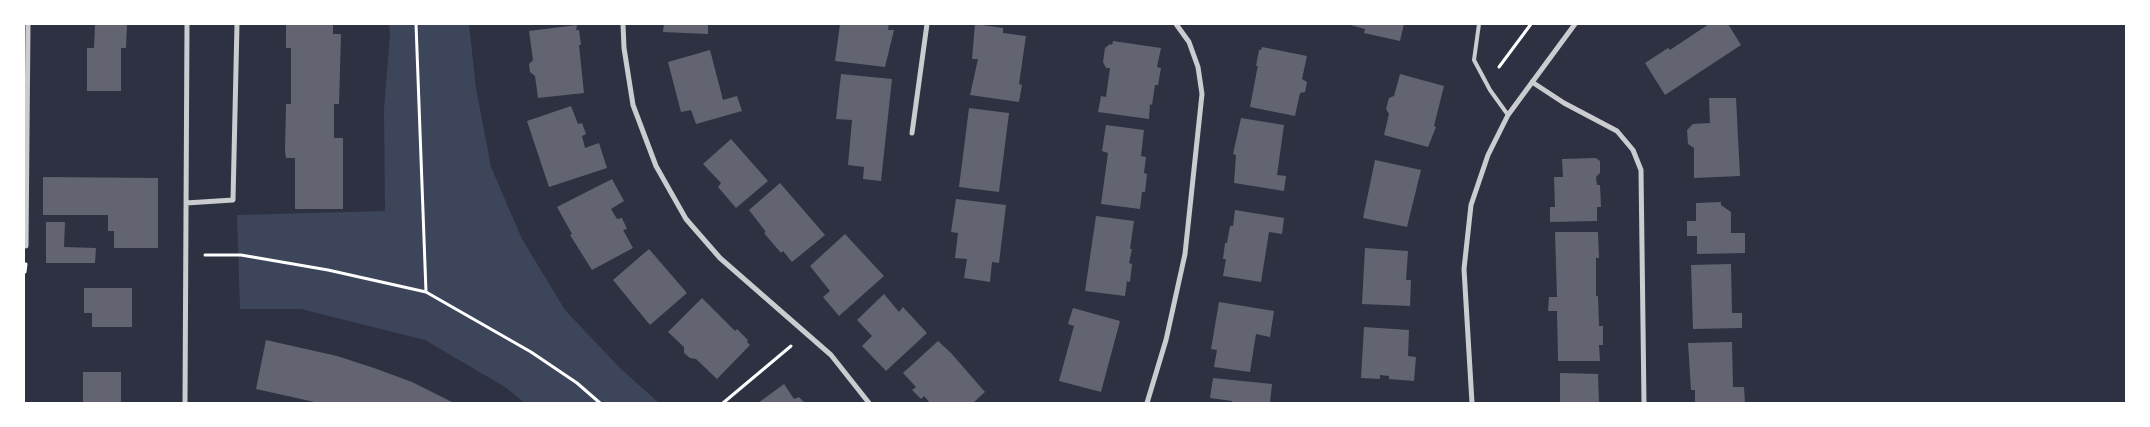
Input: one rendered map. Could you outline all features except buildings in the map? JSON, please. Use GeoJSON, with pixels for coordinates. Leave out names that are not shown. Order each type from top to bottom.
{"type":"FeatureCollection","features":[{"type":"Feature","properties":{"kind":"street"},"geometry":{"type":"LineString","coordinates":[[26,246],[28,24]]}},
{"type":"Feature","properties":{"kind":"street"},"geometry":{"type":"LineString","coordinates":[[186,403],[187,24]]}},
{"type":"Feature","properties":{"kind":"street"},"geometry":{"type":"LineString","coordinates":[[186,203],[233,200],[237,24]]}},
{"type":"Feature","properties":{"kind":"street"},"geometry":{"type":"LineString","coordinates":[[623,24],[624,48],[633,104],[656,166],[686,219],[720,258],[831,355],[869,403]]}},
{"type":"Feature","properties":{"kind":"street"},"geometry":{"type":"LineString","coordinates":[[912,133],[927,24]]}},
{"type":"Feature","properties":{"kind":"street"},"geometry":{"type":"LineString","coordinates":[[1146,403],[1166,340],[1185,254],[1202,94],[1198,68],[1189,42],[1176,24]]}},
{"type":"Feature","properties":{"kind":"street"},"geometry":{"type":"LineString","coordinates":[[1472,403],[1464,269],[1471,205],[1488,155],[1508,115],[1574,24]]}},
{"type":"Feature","properties":{"kind":"street"},"geometry":{"type":"LineString","coordinates":[[1532,82],[1564,104],[1617,131],[1633,150],[1641,170],[1644,403]]}},
{"type":"Feature","properties":{"kind":"lane"},"geometry":{"type":"LineString","coordinates":[[1479,24],[1474,60],[1490,90],[1508,115]]}},
{"type":"Feature","properties":{"kind":"path"},"geometry":{"type":"LineString","coordinates":[[416,24],[426,292]]}},
{"type":"Feature","properties":{"kind":"path"},"geometry":{"type":"LineString","coordinates":[[1490,90],[1498,69],[1532,24]]}},
{"type":"Feature","properties":{"kind":"path"},"geometry":{"type":"LineString","coordinates":[[186,255],[241,255],[328,270],[426,292],[531,352],[577,383],[600,403]]}},
{"type":"Feature","properties":{"kind":"path"},"geometry":{"type":"LineString","coordinates":[[723,403],[807,333]]}},
{"type":"Feature","properties":{"kind":"shaded area"},"geometry":{"type":"Polygon","coordinates":[[[389,24],[469,24],[476,88],[491,167],[522,239],[565,310],[620,368],[659,403],[525,403],[505,387],[425,340],[301,309],[240,309],[237,215],[385,211],[384,110],[390,33],[389,24]]]}}]}
